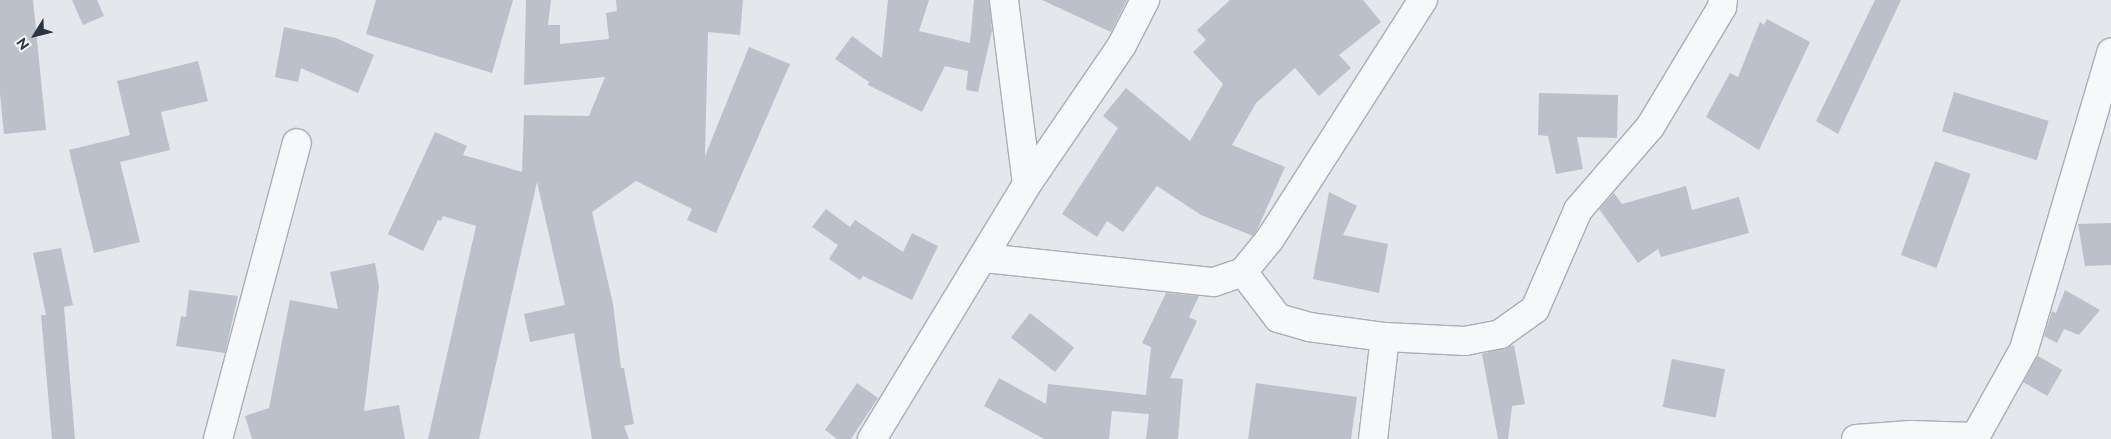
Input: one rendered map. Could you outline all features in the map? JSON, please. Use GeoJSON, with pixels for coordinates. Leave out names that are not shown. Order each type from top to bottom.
{"type":"FeatureCollection","features":[{"type":"Feature","properties":{"kind":"street"},"geometry":{"type":"LineString","coordinates":[[1004,0],[1027,184]]}},
{"type":"Feature","properties":{"kind":"street"},"geometry":{"type":"LineString","coordinates":[[872,439],[984,258],[1027,184],[1122,44],[1145,0]]}},
{"type":"Feature","properties":{"kind":"street"},"geometry":{"type":"LineString","coordinates":[[984,258],[1214,282],[1243,272],[1270,239],[1423,0]]}},
{"type":"Feature","properties":{"kind":"street"},"geometry":{"type":"LineString","coordinates":[[1243,272],[1278,318],[1309,327],[1385,337],[1465,341],[1500,334],[1535,309],[1578,210],[1650,128],[1722,7],[1723,0]]}},
{"type":"Feature","properties":{"kind":"street"},"geometry":{"type":"LineString","coordinates":[[1856,439],[1910,434],[1974,438],[2024,349],[2111,53]]}},
{"type":"Feature","properties":{"kind":"street"},"geometry":{"type":"LineString","coordinates":[[218,439],[297,143]]}},
{"type":"Feature","properties":{"kind":"street"},"geometry":{"type":"LineString","coordinates":[[1373,439],[1385,337]]}},
{"type":"Feature","properties":{"kind":"building"},"geometry":{"type":"Polygon","coordinates":[[[0,0],[33,0],[46,130],[4,134],[0,93],[0,0]]]}},
{"type":"Feature","properties":{"kind":"building"},"geometry":{"type":"Polygon","coordinates":[[[72,0],[97,0],[104,16],[83,25],[72,0]]]}},
{"type":"Feature","properties":{"kind":"building"},"geometry":{"type":"Polygon","coordinates":[[[376,0],[513,0],[492,73],[366,34],[376,0]]]}},
{"type":"Feature","properties":{"kind":"building"},"geometry":{"type":"Polygon","coordinates":[[[526,0],[551,0],[548,25],[560,25],[560,44],[609,39],[606,13],[617,11],[616,0],[743,0],[740,35],[708,32],[705,156],[749,47],[790,64],[716,233],[687,220],[692,209],[636,181],[592,212],[613,304],[621,368],[624,368],[634,424],[624,426],[629,439],[592,439],[574,333],[530,342],[524,314],[565,305],[537,182],[479,439],[428,439],[476,226],[443,216],[441,221],[438,220],[423,251],[388,234],[435,132],[467,146],[463,155],[522,172],[524,115],[589,116],[605,77],[524,85],[526,0]]]}},
{"type":"Feature","properties":{"kind":"building"},"geometry":{"type":"Polygon","coordinates":[[[888,0],[929,0],[919,31],[970,43],[974,0],[989,0],[992,31],[978,92],[966,90],[968,71],[945,66],[922,112],[868,85],[869,82],[835,59],[852,36],[882,58],[888,0]]]}},
{"type":"Feature","properties":{"kind":"building"},"geometry":{"type":"Polygon","coordinates":[[[1042,0],[1127,0],[1111,32],[1042,0]]]}},
{"type":"Feature","properties":{"kind":"building"},"geometry":{"type":"Polygon","coordinates":[[[1230,0],[1363,0],[1381,22],[1339,55],[1351,68],[1319,96],[1295,68],[1256,103],[1232,145],[1285,167],[1253,236],[1201,215],[1157,186],[1123,232],[1107,221],[1097,237],[1062,214],[1118,128],[1103,116],[1126,88],[1190,141],[1223,84],[1193,52],[1206,40],[1197,30],[1230,0]]]}},
{"type":"Feature","properties":{"kind":"building"},"geometry":{"type":"Polygon","coordinates":[[[1875,0],[1901,0],[1838,134],[1816,121],[1875,0]]]}},
{"type":"Feature","properties":{"kind":"building"},"geometry":{"type":"Polygon","coordinates":[[[1767,19],[1810,42],[1759,150],[1706,117],[1730,73],[1738,77],[1760,22],[1764,25],[1767,19]]]}},
{"type":"Feature","properties":{"kind":"building"},"geometry":{"type":"Polygon","coordinates":[[[284,27],[336,38],[374,55],[358,93],[301,68],[298,82],[275,77],[284,27]]]}},
{"type":"Feature","properties":{"kind":"building"},"geometry":{"type":"Polygon","coordinates":[[[198,61],[208,101],[161,112],[170,150],[120,162],[140,242],[94,253],[69,150],[130,135],[117,81],[198,61]]]}},
{"type":"Feature","properties":{"kind":"building"},"geometry":{"type":"Polygon","coordinates":[[[1954,92],[2049,121],[2037,160],[1942,131],[1954,92]]]}},
{"type":"Feature","properties":{"kind":"building"},"geometry":{"type":"Polygon","coordinates":[[[1539,93],[1618,95],[1617,138],[1577,137],[1583,169],[1556,174],[1548,136],[1538,135],[1539,93]]]}},
{"type":"Feature","properties":{"kind":"building"},"geometry":{"type":"Polygon","coordinates":[[[1935,161],[1971,174],[1937,268],[1901,255],[1935,161]]]}},
{"type":"Feature","properties":{"kind":"building"},"geometry":{"type":"Polygon","coordinates":[[[1686,186],[1692,210],[1739,197],[1749,233],[1661,257],[1658,249],[1638,263],[1599,209],[1614,193],[1622,204],[1686,186]]]}},
{"type":"Feature","properties":{"kind":"building"},"geometry":{"type":"Polygon","coordinates":[[[1329,192],[1357,206],[1343,235],[1388,244],[1379,293],[1313,279],[1329,192]]]}},
{"type":"Feature","properties":{"kind":"building"},"geometry":{"type":"Polygon","coordinates":[[[826,209],[850,227],[855,220],[903,252],[912,233],[938,246],[912,300],[863,276],[860,280],[829,259],[838,245],[812,227],[826,209]]]}},
{"type":"Feature","properties":{"kind":"building"},"geometry":{"type":"Polygon","coordinates":[[[2111,223],[2111,265],[2085,266],[2078,224],[2111,223]]]}},
{"type":"Feature","properties":{"kind":"building"},"geometry":{"type":"Polygon","coordinates":[[[61,248],[73,305],[64,307],[75,439],[52,439],[41,315],[46,315],[33,253],[61,248]]]}},
{"type":"Feature","properties":{"kind":"building"},"geometry":{"type":"Polygon","coordinates":[[[375,263],[379,286],[364,411],[399,405],[405,439],[252,439],[245,416],[269,408],[290,300],[338,309],[330,272],[375,263]]]}},
{"type":"Feature","properties":{"kind":"building"},"geometry":{"type":"Polygon","coordinates":[[[189,290],[238,296],[225,353],[176,346],[181,316],[186,317],[189,290]]]}},
{"type":"Feature","properties":{"kind":"building"},"geometry":{"type":"Polygon","coordinates":[[[2065,290],[2100,310],[2079,335],[2064,329],[2057,343],[2044,336],[2052,311],[2056,313],[2065,290]]]}},
{"type":"Feature","properties":{"kind":"building"},"geometry":{"type":"Polygon","coordinates":[[[1166,293],[1199,296],[1189,317],[1197,321],[1170,378],[1183,379],[1178,439],[1146,439],[1149,414],[1112,411],[1109,439],[1044,439],[984,406],[999,378],[1046,404],[1048,384],[1146,395],[1151,347],[1142,343],[1166,293]]]}},
{"type":"Feature","properties":{"kind":"building"},"geometry":{"type":"Polygon","coordinates":[[[1030,313],[1074,347],[1055,372],[1011,337],[1030,313]]]}},
{"type":"Feature","properties":{"kind":"building"},"geometry":{"type":"Polygon","coordinates":[[[1514,345],[1525,404],[1512,406],[1508,439],[1498,439],[1482,354],[1514,345]]]}},
{"type":"Feature","properties":{"kind":"building"},"geometry":{"type":"Polygon","coordinates":[[[2038,356],[2062,370],[2047,396],[2023,382],[2038,356]]]}},
{"type":"Feature","properties":{"kind":"building"},"geometry":{"type":"Polygon","coordinates":[[[1672,359],[1725,369],[1716,417],[1663,407],[1672,359]]]}},
{"type":"Feature","properties":{"kind":"building"},"geometry":{"type":"Polygon","coordinates":[[[857,383],[878,398],[851,439],[837,439],[825,430],[857,383]]]}},
{"type":"Feature","properties":{"kind":"building"},"geometry":{"type":"Polygon","coordinates":[[[1256,383],[1357,397],[1351,439],[1248,439],[1256,383]]]}}]}
